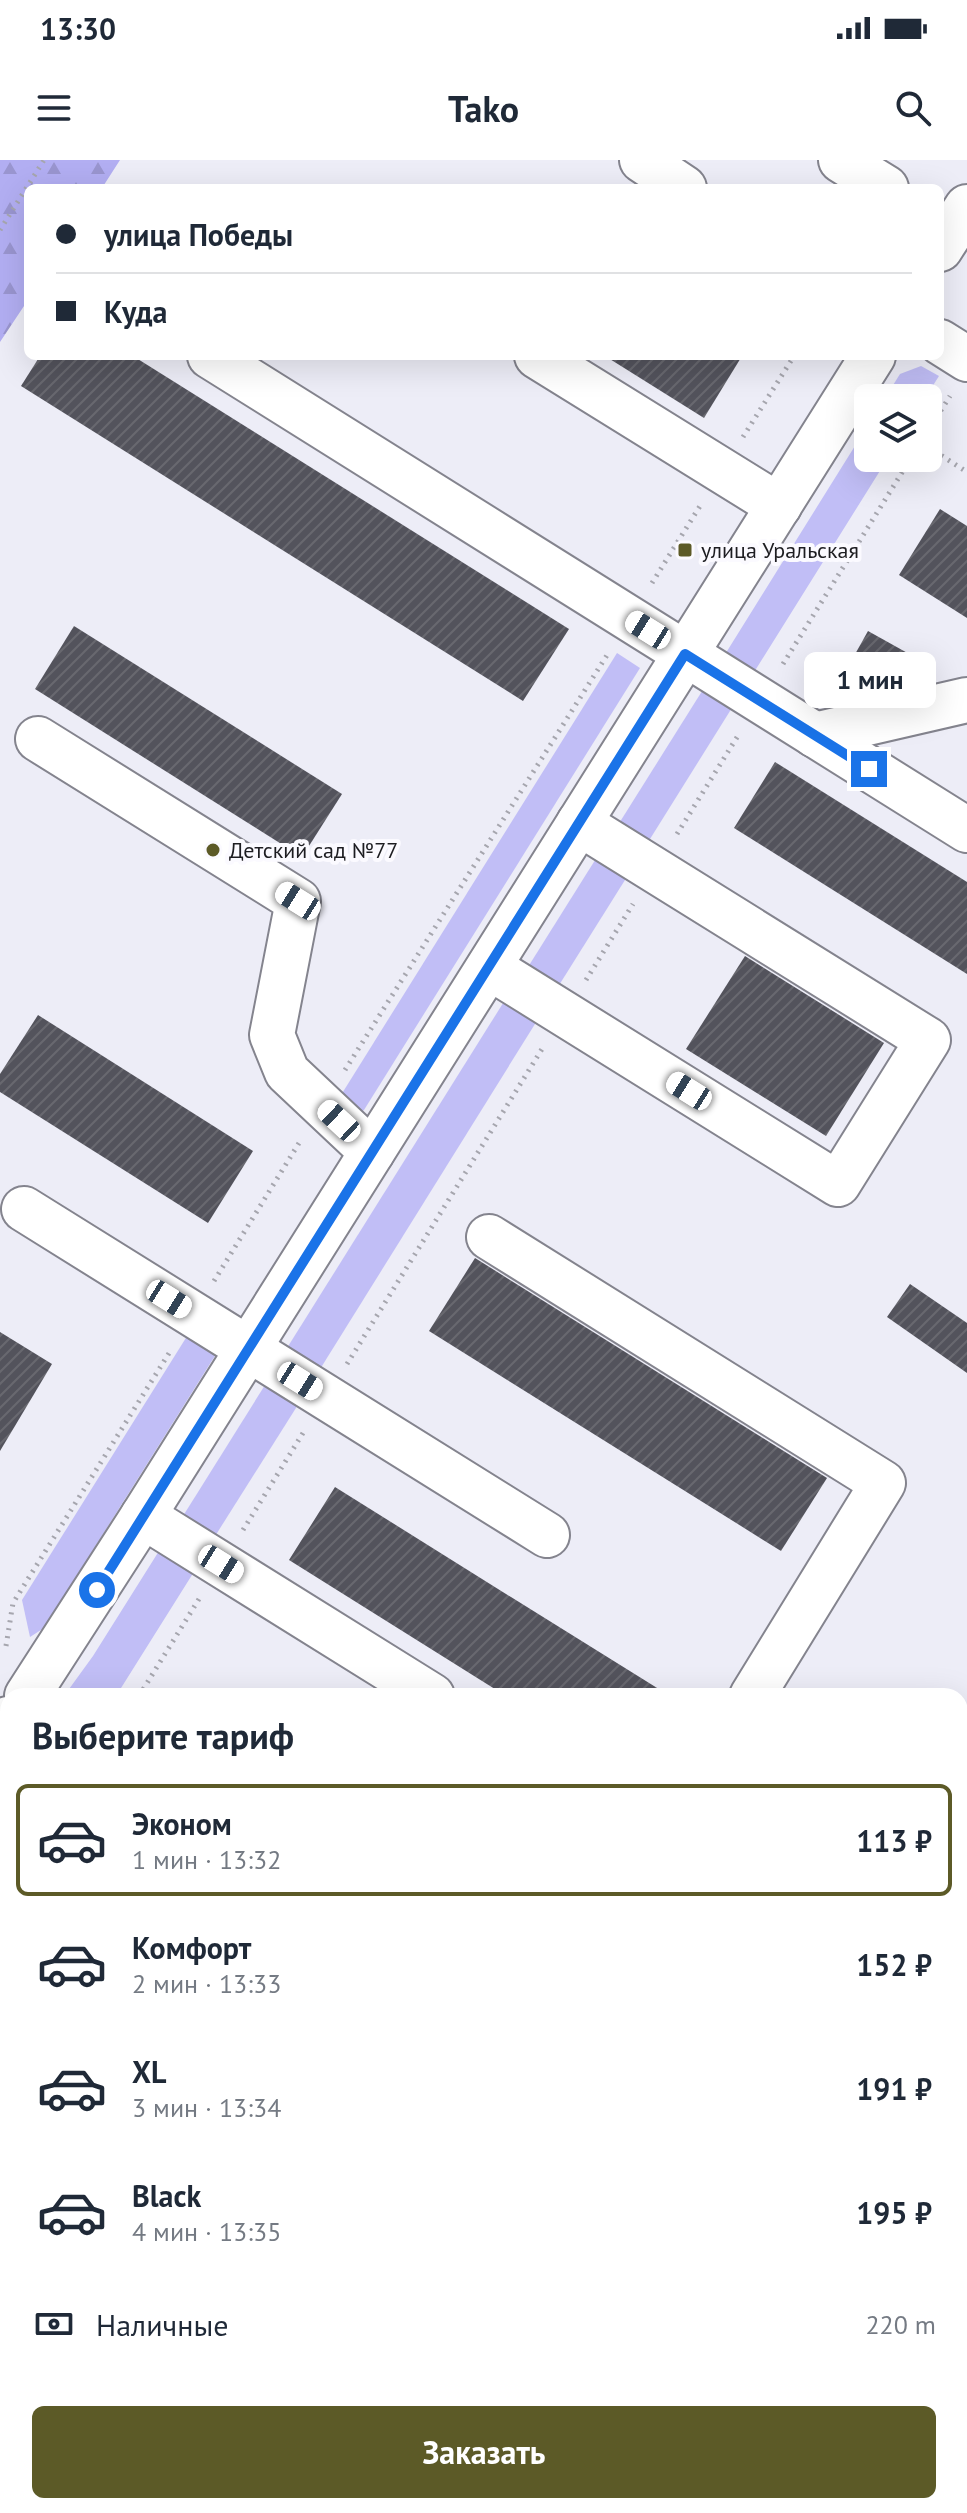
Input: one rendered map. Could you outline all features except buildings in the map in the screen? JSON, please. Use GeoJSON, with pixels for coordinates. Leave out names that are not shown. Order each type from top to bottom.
{"type":"FeatureCollection","features":[{"type":"Feature","properties":{"kind":"street"},"geometry":{"type":"LineString","coordinates":[[642,160],[678,184]]}},
{"type":"Feature","properties":{"kind":"street"},"geometry":{"type":"LineString","coordinates":[[841,160],[880,184]]}},
{"type":"Feature","properties":{"kind":"street"},"geometry":{"type":"LineString","coordinates":[[944,345],[967,359]]}},
{"type":"Feature","properties":{"kind":"street"},"geometry":{"type":"LineString","coordinates":[[216,360],[967,830]]}},
{"type":"Feature","properties":{"kind":"street"},"geometry":{"type":"LineString","coordinates":[[543,360],[779,506]]}},
{"type":"Feature","properties":{"kind":"street"},"geometry":{"type":"LineString","coordinates":[[32,1688],[870,360]]}},
{"type":"Feature","properties":{"kind":"street"},"geometry":{"type":"LineString","coordinates":[[815,735],[967,700]]}},
{"type":"Feature","properties":{"kind":"street"},"geometry":{"type":"LineString","coordinates":[[38,739],[298,901],[272,1035],[287,1072],[372,1152]]}},
{"type":"Feature","properties":{"kind":"street"},"geometry":{"type":"LineString","coordinates":[[489,967],[838,1184],[847,1171],[928,1040],[579,823]]}},
{"type":"Feature","properties":{"kind":"street"},"geometry":{"type":"LineString","coordinates":[[24,1209],[547,1535]]}},
{"type":"Feature","properties":{"kind":"street"},"geometry":{"type":"LineString","coordinates":[[489,1237],[883,1483],[757,1688]]}},
{"type":"Feature","properties":{"kind":"street"},"geometry":{"type":"LineString","coordinates":[[143,1516],[419,1688]]}},
{"type":"Feature","properties":{"kind":"path"},"geometry":{"type":"LineString","coordinates":[[29,184],[44,160]]}},
{"type":"Feature","properties":{"kind":"path"},"geometry":{"type":"LineString","coordinates":[[0,230],[24,192]]}},
{"type":"Feature","properties":{"kind":"path"},"geometry":{"type":"LineString","coordinates":[[3,1659],[13,1603],[322,1105],[791,360]]}},
{"type":"Feature","properties":{"kind":"path"},"geometry":{"type":"LineString","coordinates":[[942,456],[967,472]]}},
{"type":"Feature","properties":{"kind":"path"},"geometry":{"type":"LineString","coordinates":[[144,1688],[902,472]]}},
{"type":"Feature","properties":{"kind":"shaded area"},"geometry":{"type":"Polygon","coordinates":[[[921,366],[939,376],[934,384],[894,384],[900,374],[921,366]]]}},
{"type":"Feature","properties":{"kind":"shaded area"},"geometry":{"type":"Polygon","coordinates":[[[854,447],[854,472],[879,472],[751,677],[724,656],[854,447]]]}},
{"type":"Feature","properties":{"kind":"shaded area"},"geometry":{"type":"Polygon","coordinates":[[[617,653],[640,668],[364,1110],[356,1115],[341,1095],[617,653]]]}},
{"type":"Feature","properties":{"kind":"shaded area"},"geometry":{"type":"Polygon","coordinates":[[[704,688],[735,703],[645,847],[618,825],[704,688]]]}},
{"type":"Feature","properties":{"kind":"shaded area"},"geometry":{"type":"Polygon","coordinates":[[[597,857],[630,872],[556,990],[528,967],[597,857]]]}},
{"type":"Feature","properties":{"kind":"shaded area"},"geometry":{"type":"Polygon","coordinates":[[[505,1000],[540,1016],[317,1374],[287,1348],[505,1000]]]}},
{"type":"Feature","properties":{"kind":"shaded area"},"geometry":{"type":"Polygon","coordinates":[[[189,1333],[218,1351],[44,1628],[30,1637],[22,1600],[189,1333]]]}},
{"type":"Feature","properties":{"kind":"shaded area"},"geometry":{"type":"Polygon","coordinates":[[[265,1385],[301,1400],[212,1541],[183,1516],[265,1385]]]}},
{"type":"Feature","properties":{"kind":"shaded area"},"geometry":{"type":"Polygon","coordinates":[[[159,1551],[197,1567],[121,1688],[70,1688],[159,1551]]]}},
{"type":"Feature","properties":{"kind":"green space"},"geometry":{"type":"Polygon","coordinates":[[[0,160],[120,160],[105,184],[24,184],[24,306],[0,342],[0,160]]]}},
{"type":"Feature","properties":{"kind":"place","name":"улица Уральская"},"geometry":{"type":"Point","coordinates":[685,550]}},
{"type":"Feature","properties":{"kind":"place","name":"Детский сад №77"},"geometry":{"type":"Point","coordinates":[213,850]}},
{"type":"Feature","properties":{"kind":"route"},"geometry":{"type":"LineString","coordinates":[[97,1590],[685,654],[869,769]]}}]}
